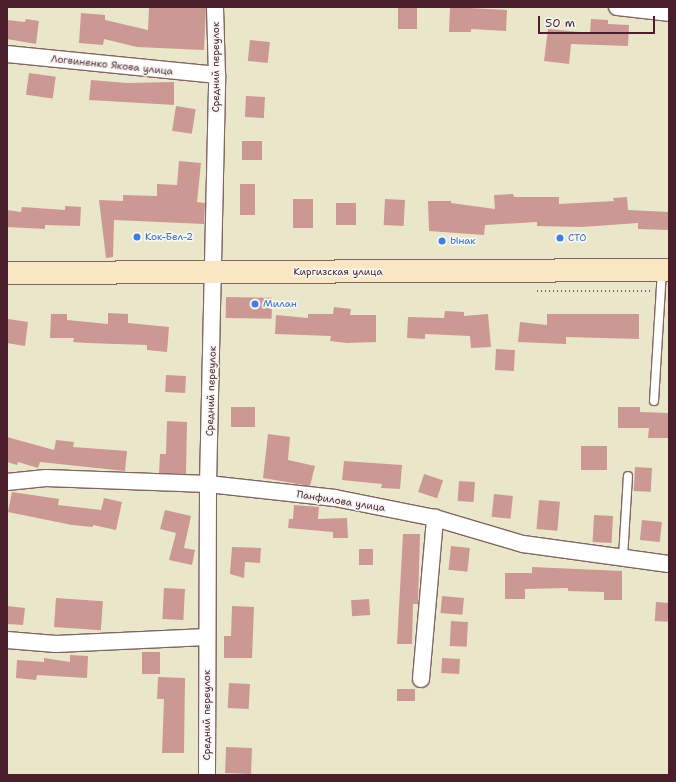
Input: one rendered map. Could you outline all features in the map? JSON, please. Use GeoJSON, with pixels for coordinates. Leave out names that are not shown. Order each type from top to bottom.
{"type":"FeatureCollection","features":[{"type":"Feature","properties":{"kind":"main road","name":"Киргизская улица"},"geometry":{"type":"LineString","coordinates":[[7,273],[666,270]]}},
{"type":"Feature","properties":{"kind":"street","name":"Средний переулок"},"geometry":{"type":"LineString","coordinates":[[207,775],[208,484],[214,272],[217,75],[215,7]]}},
{"type":"Feature","properties":{"kind":"street"},"geometry":{"type":"LineString","coordinates":[[617,7],[669,13]]}},
{"type":"Feature","properties":{"kind":"street","name":"Логвиненко Якова улица"},"geometry":{"type":"LineString","coordinates":[[7,54],[217,75]]}},
{"type":"Feature","properties":{"kind":"street","name":"Панфилова улица"},"geometry":{"type":"LineString","coordinates":[[7,482],[46,478],[208,484],[335,498],[435,518],[523,544],[669,564]]}},
{"type":"Feature","properties":{"kind":"street"},"geometry":{"type":"LineString","coordinates":[[421,679],[435,518]]}},
{"type":"Feature","properties":{"kind":"street"},"geometry":{"type":"LineString","coordinates":[[7,640],[56,644],[207,637]]}},
{"type":"Feature","properties":{"kind":"lane"},"geometry":{"type":"LineString","coordinates":[[654,401],[666,270]]}},
{"type":"Feature","properties":{"kind":"lane"},"geometry":{"type":"LineString","coordinates":[[624,557],[628,476]]}},
{"type":"Feature","properties":{"kind":"building"},"geometry":{"type":"Polygon","coordinates":[[[149,7],[206,7],[204,50],[137,47],[104,39],[103,45],[79,43],[81,13],[105,15],[105,20],[148,30],[149,7]]]}},
{"type":"Feature","properties":{"kind":"building"},"geometry":{"type":"Polygon","coordinates":[[[398,7],[417,7],[417,29],[398,29],[398,7]]]}},
{"type":"Feature","properties":{"kind":"building"},"geometry":{"type":"Polygon","coordinates":[[[450,7],[507,10],[506,31],[471,29],[471,32],[449,32],[450,7]]]}},
{"type":"Feature","properties":{"kind":"building"},"geometry":{"type":"Polygon","coordinates":[[[26,19],[39,21],[36,44],[7,39],[7,20],[25,22],[26,19]]]}},
{"type":"Feature","properties":{"kind":"building"},"geometry":{"type":"Polygon","coordinates":[[[591,19],[608,20],[608,24],[629,25],[628,46],[571,44],[569,64],[544,61],[548,29],[590,33],[591,19]]]}},
{"type":"Feature","properties":{"kind":"building"},"geometry":{"type":"Polygon","coordinates":[[[250,40],[270,42],[268,63],[248,61],[250,40]]]}},
{"type":"Feature","properties":{"kind":"building"},"geometry":{"type":"Polygon","coordinates":[[[29,73],[56,77],[53,99],[26,95],[29,73]]]}},
{"type":"Feature","properties":{"kind":"building"},"geometry":{"type":"Polygon","coordinates":[[[91,80],[127,83],[174,82],[174,105],[89,100],[91,80]]]}},
{"type":"Feature","properties":{"kind":"building"},"geometry":{"type":"Polygon","coordinates":[[[246,96],[265,97],[264,118],[245,117],[246,96]]]}},
{"type":"Feature","properties":{"kind":"building"},"geometry":{"type":"Polygon","coordinates":[[[176,106],[196,109],[192,134],[172,131],[176,106]]]}},
{"type":"Feature","properties":{"kind":"building"},"geometry":{"type":"Polygon","coordinates":[[[242,141],[262,141],[262,160],[242,160],[242,141]]]}},
{"type":"Feature","properties":{"kind":"building"},"geometry":{"type":"Polygon","coordinates":[[[179,161],[201,163],[197,202],[205,203],[204,224],[114,220],[113,257],[106,258],[99,200],[123,201],[123,195],[157,196],[157,184],[177,185],[179,161]]]}},
{"type":"Feature","properties":{"kind":"building"},"geometry":{"type":"Polygon","coordinates":[[[240,184],[255,184],[255,215],[240,215],[240,184]]]}},
{"type":"Feature","properties":{"kind":"building"},"geometry":{"type":"Polygon","coordinates":[[[513,194],[514,197],[559,197],[559,204],[614,201],[613,198],[627,197],[628,210],[669,212],[669,230],[638,229],[638,223],[582,227],[537,226],[537,222],[485,225],[484,235],[429,231],[428,201],[451,201],[451,203],[495,209],[494,195],[513,194]]]}},
{"type":"Feature","properties":{"kind":"building"},"geometry":{"type":"Polygon","coordinates":[[[293,199],[313,199],[313,228],[293,228],[293,199]]]}},
{"type":"Feature","properties":{"kind":"building"},"geometry":{"type":"Polygon","coordinates":[[[385,199],[405,200],[404,226],[384,225],[385,199]]]}},
{"type":"Feature","properties":{"kind":"building"},"geometry":{"type":"Polygon","coordinates":[[[336,203],[356,203],[356,225],[336,225],[336,203]]]}},
{"type":"Feature","properties":{"kind":"building"},"geometry":{"type":"Polygon","coordinates":[[[65,206],[81,207],[80,226],[45,225],[45,229],[7,227],[7,210],[21,212],[22,207],[65,210],[65,206]]]}},
{"type":"Feature","properties":{"kind":"building"},"geometry":{"type":"Polygon","coordinates":[[[226,297],[272,298],[272,319],[226,318],[226,297]]]}},
{"type":"Feature","properties":{"kind":"building"},"geometry":{"type":"Polygon","coordinates":[[[334,307],[351,309],[350,315],[376,315],[376,342],[347,343],[330,341],[331,336],[275,334],[276,315],[308,318],[308,314],[333,314],[334,307]]]}},
{"type":"Feature","properties":{"kind":"building"},"geometry":{"type":"Polygon","coordinates":[[[445,311],[464,312],[464,316],[488,314],[491,347],[471,348],[470,336],[425,334],[425,339],[407,338],[408,317],[444,318],[445,311]]]}},
{"type":"Feature","properties":{"kind":"building"},"geometry":{"type":"Polygon","coordinates":[[[108,313],[128,314],[128,323],[169,327],[167,352],[147,350],[147,345],[73,342],[74,338],[50,338],[51,314],[67,314],[67,320],[108,324],[108,313]]]}},
{"type":"Feature","properties":{"kind":"building"},"geometry":{"type":"Polygon","coordinates":[[[547,314],[639,314],[639,339],[566,337],[566,344],[518,342],[520,322],[547,325],[547,314]]]}},
{"type":"Feature","properties":{"kind":"building"},"geometry":{"type":"Polygon","coordinates":[[[8,319],[28,322],[25,346],[7,343],[8,319]]]}},
{"type":"Feature","properties":{"kind":"building"},"geometry":{"type":"Polygon","coordinates":[[[496,349],[515,350],[514,371],[495,370],[496,349]]]}},
{"type":"Feature","properties":{"kind":"building"},"geometry":{"type":"Polygon","coordinates":[[[166,375],[186,376],[185,393],[165,392],[166,375]]]}},
{"type":"Feature","properties":{"kind":"building"},"geometry":{"type":"Polygon","coordinates":[[[231,407],[255,407],[255,427],[231,427],[231,407]]]}},
{"type":"Feature","properties":{"kind":"building"},"geometry":{"type":"Polygon","coordinates":[[[618,407],[640,407],[640,412],[669,413],[669,438],[648,438],[649,428],[618,428],[618,407]]]}},
{"type":"Feature","properties":{"kind":"building"},"geometry":{"type":"Polygon","coordinates":[[[167,421],[187,422],[186,474],[159,473],[160,454],[166,454],[167,421]]]}},
{"type":"Feature","properties":{"kind":"building"},"geometry":{"type":"Polygon","coordinates":[[[268,434],[290,437],[288,460],[315,466],[310,486],[263,478],[268,434]]]}},
{"type":"Feature","properties":{"kind":"building"},"geometry":{"type":"Polygon","coordinates":[[[7,437],[54,450],[56,440],[74,442],[73,447],[127,451],[125,471],[40,462],[38,468],[18,462],[17,465],[7,462],[7,437]]]}},
{"type":"Feature","properties":{"kind":"building"},"geometry":{"type":"Polygon","coordinates":[[[581,446],[607,446],[607,470],[581,470],[581,446]]]}},
{"type":"Feature","properties":{"kind":"building"},"geometry":{"type":"Polygon","coordinates":[[[344,461],[402,465],[400,489],[381,488],[382,484],[342,480],[344,461]]]}},
{"type":"Feature","properties":{"kind":"building"},"geometry":{"type":"Polygon","coordinates":[[[635,467],[652,468],[651,492],[634,491],[635,467]]]}},
{"type":"Feature","properties":{"kind":"building"},"geometry":{"type":"Polygon","coordinates":[[[424,474],[443,480],[437,498],[418,492],[424,474]]]}},
{"type":"Feature","properties":{"kind":"building"},"geometry":{"type":"Polygon","coordinates":[[[459,481],[475,482],[474,502],[458,501],[459,481]]]}},
{"type":"Feature","properties":{"kind":"building"},"geometry":{"type":"Polygon","coordinates":[[[12,492],[59,499],[58,505],[101,510],[104,498],[122,502],[116,530],[93,525],[93,527],[72,525],[8,512],[12,492]]]}},
{"type":"Feature","properties":{"kind":"building"},"geometry":{"type":"Polygon","coordinates":[[[494,494],[513,496],[510,519],[492,517],[494,494]]]}},
{"type":"Feature","properties":{"kind":"building"},"geometry":{"type":"Polygon","coordinates":[[[539,500],[560,502],[557,531],[536,529],[539,500]]]}},
{"type":"Feature","properties":{"kind":"building"},"geometry":{"type":"Polygon","coordinates":[[[294,505],[319,507],[318,519],[347,518],[348,538],[333,538],[333,532],[288,528],[289,519],[293,519],[294,505]]]}},
{"type":"Feature","properties":{"kind":"building"},"geometry":{"type":"Polygon","coordinates":[[[165,510],[191,516],[184,548],[195,550],[192,565],[169,560],[176,533],[160,529],[165,510]]]}},
{"type":"Feature","properties":{"kind":"building"},"geometry":{"type":"Polygon","coordinates":[[[594,515],[613,516],[612,543],[593,542],[594,515]]]}},
{"type":"Feature","properties":{"kind":"building"},"geometry":{"type":"Polygon","coordinates":[[[642,520],[662,522],[660,542],[640,540],[642,520]]]}},
{"type":"Feature","properties":{"kind":"building"},"geometry":{"type":"Polygon","coordinates":[[[403,534],[420,534],[418,604],[413,604],[412,644],[397,644],[403,534]]]}},
{"type":"Feature","properties":{"kind":"building"},"geometry":{"type":"Polygon","coordinates":[[[451,546],[470,548],[467,572],[448,570],[451,546]]]}},
{"type":"Feature","properties":{"kind":"building"},"geometry":{"type":"Polygon","coordinates":[[[232,547],[261,548],[260,563],[245,562],[244,578],[230,574],[232,547]]]}},
{"type":"Feature","properties":{"kind":"building"},"geometry":{"type":"Polygon","coordinates":[[[359,549],[373,549],[373,565],[359,565],[359,549]]]}},
{"type":"Feature","properties":{"kind":"building"},"geometry":{"type":"Polygon","coordinates":[[[532,567],[622,571],[622,600],[604,600],[604,592],[568,591],[568,588],[525,589],[525,599],[505,599],[505,573],[532,573],[532,567]]]}},
{"type":"Feature","properties":{"kind":"building"},"geometry":{"type":"Polygon","coordinates":[[[164,588],[185,589],[183,620],[162,619],[164,588]]]}},
{"type":"Feature","properties":{"kind":"building"},"geometry":{"type":"Polygon","coordinates":[[[442,596],[464,598],[462,615],[441,613],[442,596]]]}},
{"type":"Feature","properties":{"kind":"building"},"geometry":{"type":"Polygon","coordinates":[[[56,598],[103,601],[101,630],[54,627],[56,598]]]}},
{"type":"Feature","properties":{"kind":"building"},"geometry":{"type":"Polygon","coordinates":[[[369,599],[370,615],[352,616],[351,600],[369,599]]]}},
{"type":"Feature","properties":{"kind":"building"},"geometry":{"type":"Polygon","coordinates":[[[656,602],[669,603],[668,622],[655,621],[656,602]]]}},
{"type":"Feature","properties":{"kind":"building"},"geometry":{"type":"Polygon","coordinates":[[[7,606],[25,608],[23,625],[7,624],[7,606]]]}},
{"type":"Feature","properties":{"kind":"building"},"geometry":{"type":"Polygon","coordinates":[[[232,606],[254,607],[252,658],[224,658],[224,636],[231,636],[232,606]]]}},
{"type":"Feature","properties":{"kind":"building"},"geometry":{"type":"Polygon","coordinates":[[[451,621],[468,622],[467,647],[450,646],[451,621]]]}},
{"type":"Feature","properties":{"kind":"building"},"geometry":{"type":"Polygon","coordinates":[[[142,652],[160,652],[160,674],[142,674],[142,652]]]}},
{"type":"Feature","properties":{"kind":"building"},"geometry":{"type":"Polygon","coordinates":[[[70,655],[88,656],[87,678],[37,675],[36,680],[16,678],[17,660],[44,662],[44,658],[70,662],[70,655]]]}},
{"type":"Feature","properties":{"kind":"building"},"geometry":{"type":"Polygon","coordinates":[[[442,658],[460,659],[459,674],[441,673],[442,658]]]}},
{"type":"Feature","properties":{"kind":"building"},"geometry":{"type":"Polygon","coordinates":[[[158,677],[185,678],[184,753],[162,753],[164,699],[157,699],[158,677]]]}},
{"type":"Feature","properties":{"kind":"building"},"geometry":{"type":"Polygon","coordinates":[[[229,683],[250,684],[249,709],[228,708],[229,683]]]}},
{"type":"Feature","properties":{"kind":"building"},"geometry":{"type":"Polygon","coordinates":[[[397,689],[415,689],[415,701],[397,701],[397,689]]]}},
{"type":"Feature","properties":{"kind":"building"},"geometry":{"type":"Polygon","coordinates":[[[226,747],[252,748],[251,774],[225,773],[226,747]]]}},
{"type":"Feature","properties":{"kind":"place","name":"Кок-Бел-2"},"geometry":{"type":"Point","coordinates":[137,237]}},
{"type":"Feature","properties":{"kind":"place","name":"СТО"},"geometry":{"type":"Point","coordinates":[560,238]}},
{"type":"Feature","properties":{"kind":"place","name":"Ынак"},"geometry":{"type":"Point","coordinates":[442,241]}},
{"type":"Feature","properties":{"kind":"place","name":"Милан"},"geometry":{"type":"Point","coordinates":[255,304]}}]}
